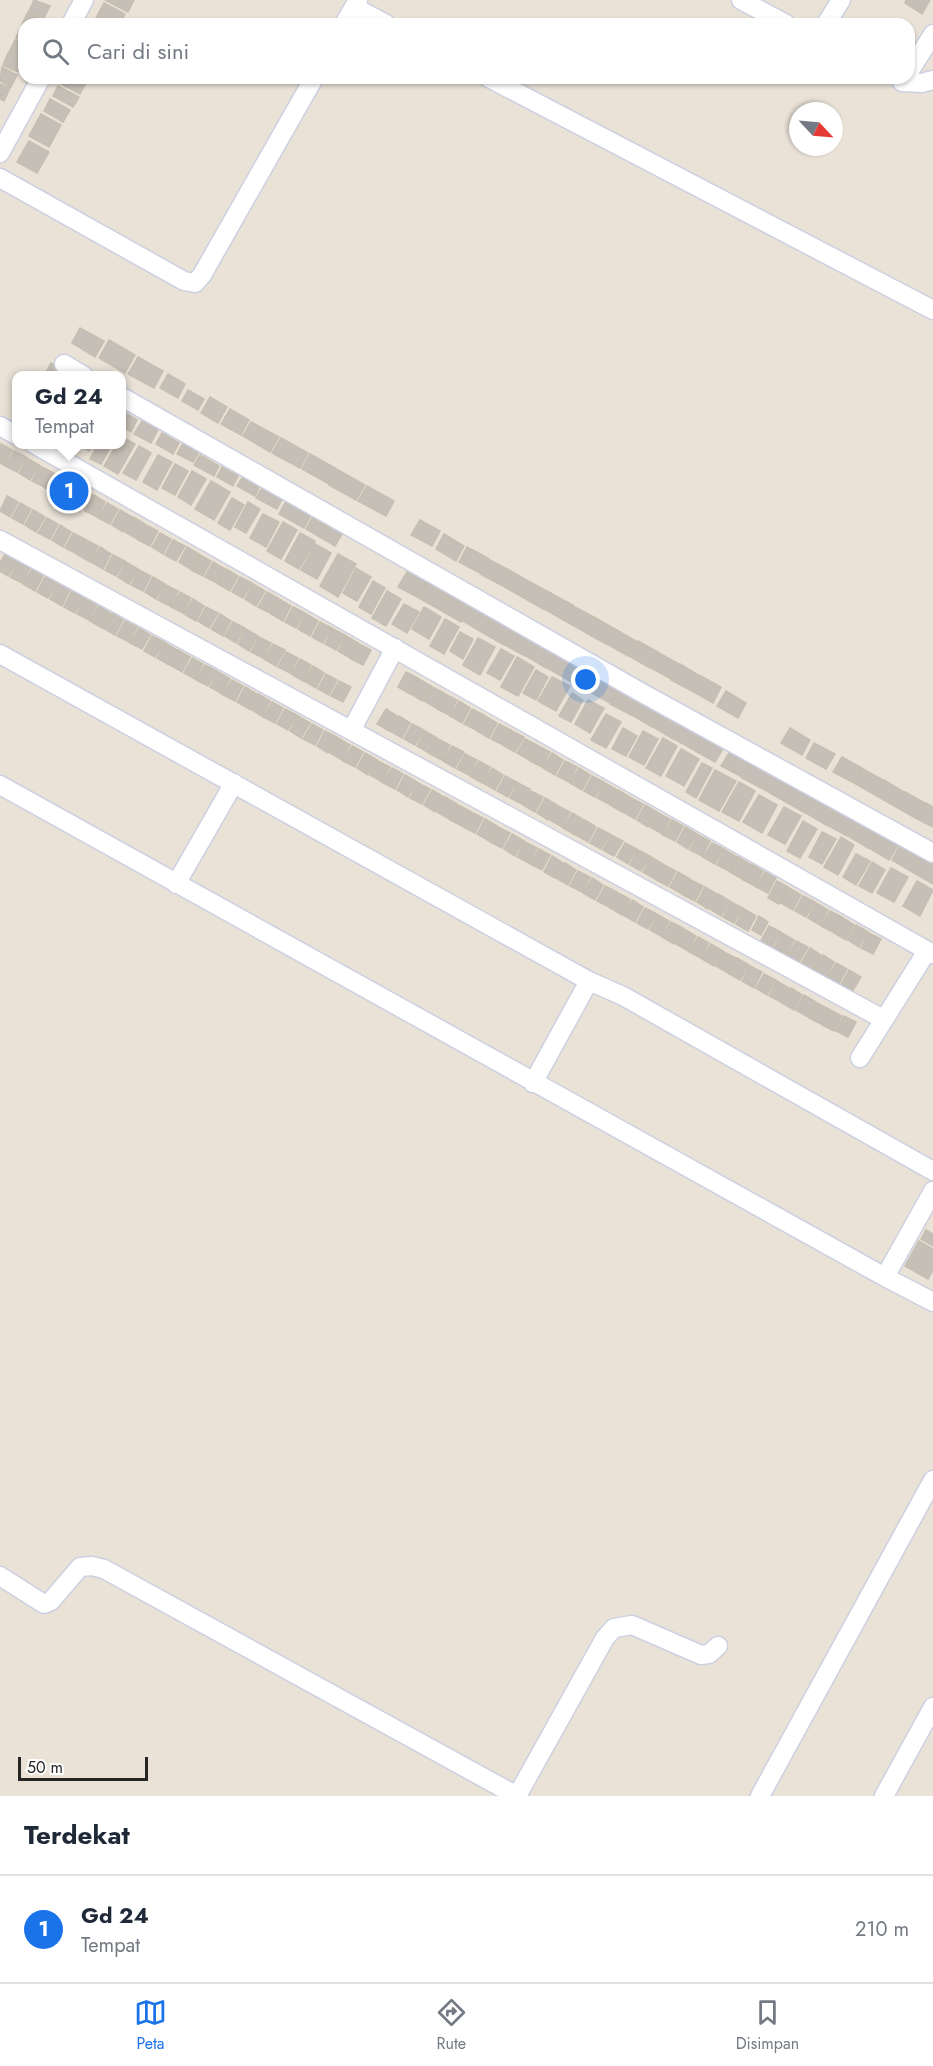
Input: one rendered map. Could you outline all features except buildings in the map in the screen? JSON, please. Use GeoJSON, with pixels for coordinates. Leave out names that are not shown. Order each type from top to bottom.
{"type":"FeatureCollection","features":[{"type":"Feature","properties":{"kind":"street"},"geometry":{"type":"LineString","coordinates":[[74,18],[84,0]]}},
{"type":"Feature","properties":{"kind":"street"},"geometry":{"type":"LineString","coordinates":[[741,0],[775,18]]}},
{"type":"Feature","properties":{"kind":"street"},"geometry":{"type":"LineString","coordinates":[[830,18],[841,0]]}},
{"type":"Feature","properties":{"kind":"street"},"geometry":{"type":"LineString","coordinates":[[348,18],[356,4],[377,18]]}},
{"type":"Feature","properties":{"kind":"street"},"geometry":{"type":"LineString","coordinates":[[915,59],[933,34]]}},
{"type":"Feature","properties":{"kind":"street"},"geometry":{"type":"LineString","coordinates":[[915,81],[922,83],[933,80]]}},
{"type":"Feature","properties":{"kind":"street"},"geometry":{"type":"LineString","coordinates":[[0,153],[38,84]]}},
{"type":"Feature","properties":{"kind":"street"},"geometry":{"type":"LineString","coordinates":[[0,178],[184,281],[195,283],[311,84]]}},
{"type":"Feature","properties":{"kind":"street"},"geometry":{"type":"LineString","coordinates":[[500,84],[933,310]]}},
{"type":"Feature","properties":{"kind":"street"},"geometry":{"type":"LineString","coordinates":[[64,364],[77,371]]}},
{"type":"Feature","properties":{"kind":"street"},"geometry":{"type":"LineString","coordinates":[[126,399],[644,694],[933,853]]}},
{"type":"Feature","properties":{"kind":"street"},"geometry":{"type":"LineString","coordinates":[[43,449],[930,953],[883,1019],[860,1058]]}},
{"type":"Feature","properties":{"kind":"street"},"geometry":{"type":"LineString","coordinates":[[0,540],[883,1019]]}},
{"type":"Feature","properties":{"kind":"street"},"geometry":{"type":"LineString","coordinates":[[352,729],[395,648]]}},
{"type":"Feature","properties":{"kind":"street"},"geometry":{"type":"LineString","coordinates":[[0,654],[589,981],[623,996],[933,1171]]}},
{"type":"Feature","properties":{"kind":"street"},"geometry":{"type":"LineString","coordinates":[[176,884],[234,783]]}},
{"type":"Feature","properties":{"kind":"street"},"geometry":{"type":"LineString","coordinates":[[0,785],[533,1083],[933,1302]]}},
{"type":"Feature","properties":{"kind":"street"},"geometry":{"type":"LineString","coordinates":[[533,1083],[589,981]]}},
{"type":"Feature","properties":{"kind":"street"},"geometry":{"type":"LineString","coordinates":[[885,1277],[933,1191]]}},
{"type":"Feature","properties":{"kind":"street"},"geometry":{"type":"LineString","coordinates":[[760,1796],[933,1480]]}},
{"type":"Feature","properties":{"kind":"street"},"geometry":{"type":"LineString","coordinates":[[0,1576],[44,1604],[51,1601],[80,1567],[92,1566],[104,1569],[148,1590],[517,1796],[605,1638],[614,1628],[632,1625],[701,1655],[709,1654],[718,1646]]}},
{"type":"Feature","properties":{"kind":"street"},"geometry":{"type":"LineString","coordinates":[[884,1796],[933,1707]]}},
{"type":"Feature","properties":{"kind":"place","name":"Gd 24"},"geometry":{"type":"Point","coordinates":[69,491]}}]}
